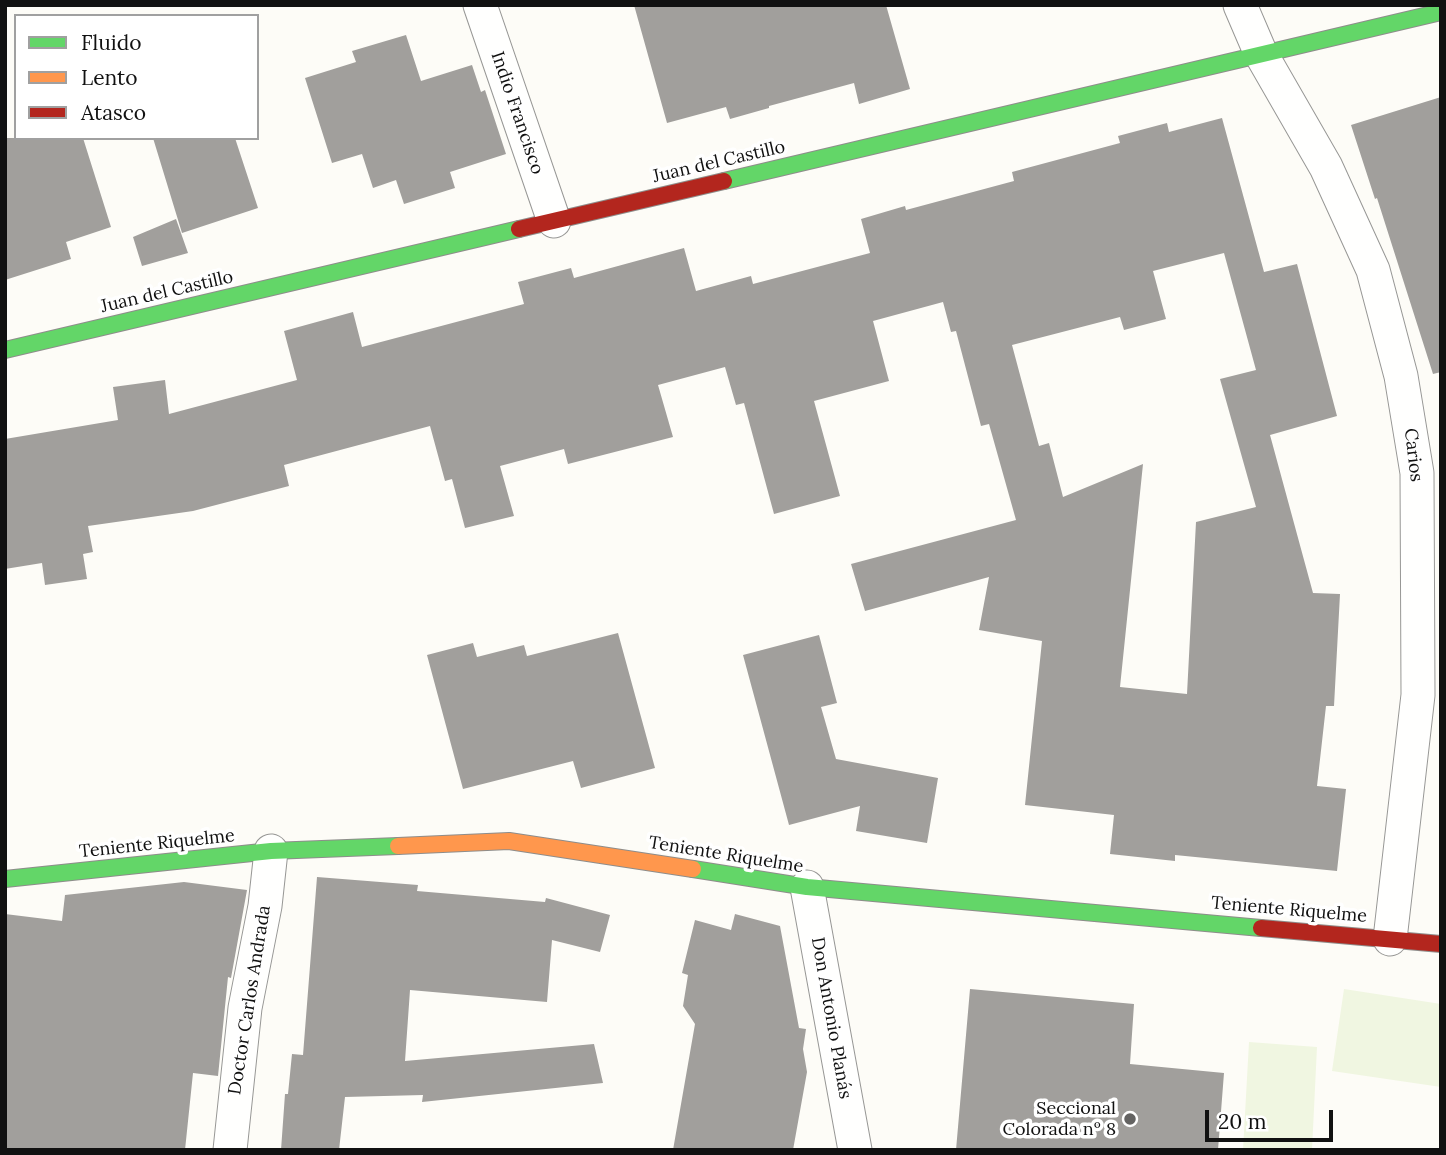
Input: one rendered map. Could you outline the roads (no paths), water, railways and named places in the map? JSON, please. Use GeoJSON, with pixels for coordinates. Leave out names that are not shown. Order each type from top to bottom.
{"type":"FeatureCollection","features":[{"type":"Feature","properties":{"kind":"street","name":"Indio Francisco"},"geometry":{"type":"LineString","coordinates":[[480,5],[554,221]]}},
{"type":"Feature","properties":{"kind":"street","name":"Carios"},"geometry":{"type":"LineString","coordinates":[[1240,5],[1261,54],[1326,167],[1373,270],[1401,376],[1417,473],[1419,695],[1390,939]]}},
{"type":"Feature","properties":{"kind":"street","name":"Juan del Castillo"},"geometry":{"type":"LineString","coordinates":[[5,350],[1441,12]]}},
{"type":"Feature","properties":{"kind":"street","name":"Teniente Riquelme"},"geometry":{"type":"LineString","coordinates":[[5,879],[271,851],[509,841],[807,887],[1441,944]]}},
{"type":"Feature","properties":{"kind":"street","name":"Doctor Carlos Andrada"},"geometry":{"type":"LineString","coordinates":[[230,1150],[245,1009],[265,906],[271,851]]}},
{"type":"Feature","properties":{"kind":"street","name":"Don Antonio Planás"},"geometry":{"type":"LineString","coordinates":[[807,887],[855,1150]]}},
{"type":"Feature","properties":{"kind":"place","name":"Seccional Colorada nº 8"},"geometry":{"type":"Point","coordinates":[1130,1119]}}]}
